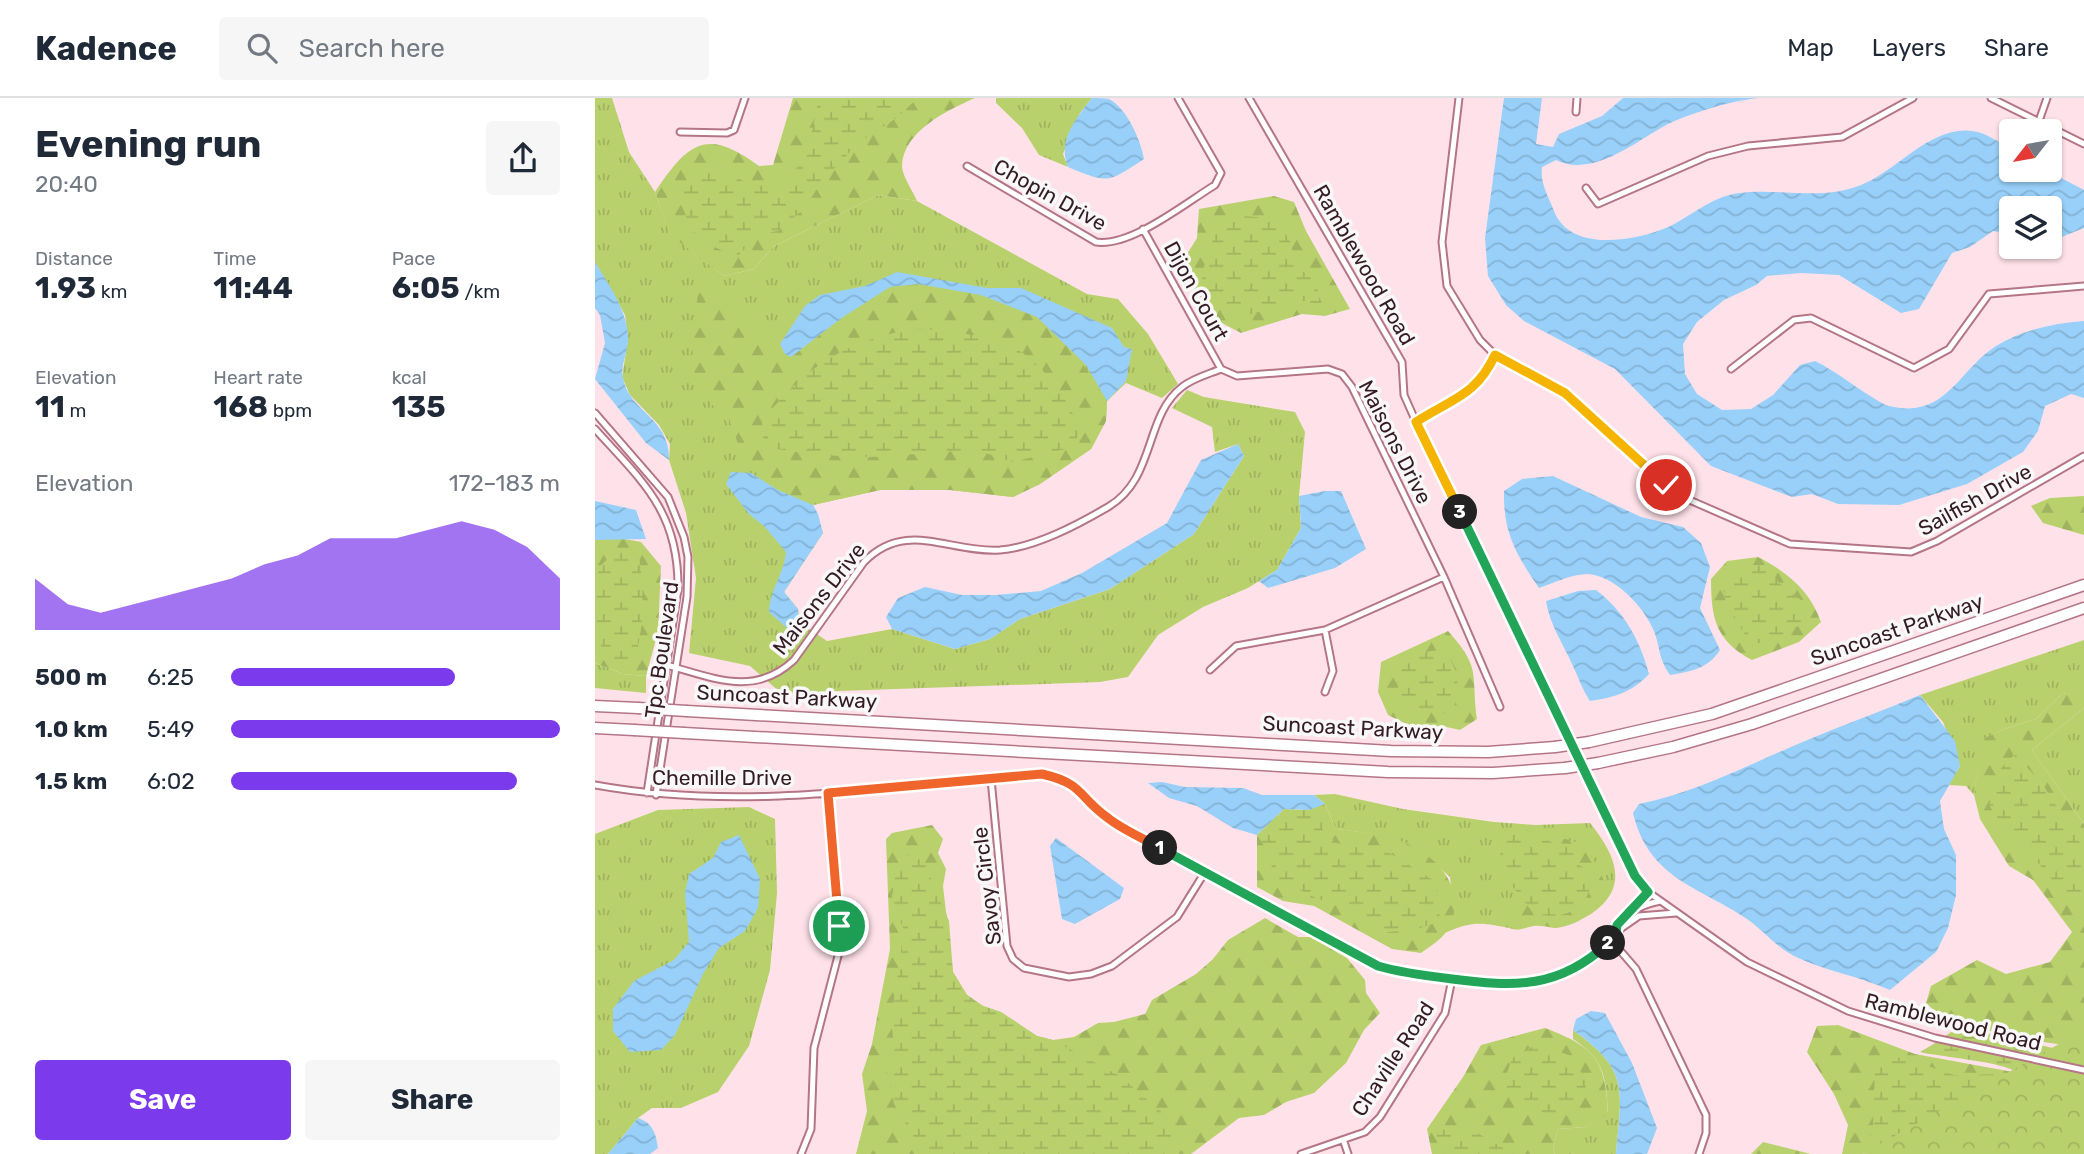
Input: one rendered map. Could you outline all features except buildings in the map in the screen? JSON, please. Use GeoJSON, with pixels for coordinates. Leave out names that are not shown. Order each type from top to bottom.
{"type":"FeatureCollection","features":[{"type":"Feature","properties":{"kind":"highway","name":"Suncoast Parkway"},"geometry":{"type":"LineString","coordinates":[[595,706],[1391,751],[1488,752],[1555,747],[1589,742],[1712,714],[2084,585]]}},
{"type":"Feature","properties":{"kind":"highway","name":"Suncoast Parkway"},"geometry":{"type":"LineString","coordinates":[[595,728],[1388,772],[1493,773],[1565,768],[1673,747],[1752,724],[2084,608]]}},
{"type":"Feature","properties":{"kind":"street"},"geometry":{"type":"LineString","coordinates":[[680,132],[734,131],[745,98]]}},
{"type":"Feature","properties":{"kind":"street","name":"Chopin Drive"},"geometry":{"type":"LineString","coordinates":[[967,166],[1096,243],[1110,244],[1143,229],[1215,185],[1221,173],[1178,98]]}},
{"type":"Feature","properties":{"kind":"street","name":"Ramblewood Road"},"geometry":{"type":"LineString","coordinates":[[1249,98],[1402,362],[1404,395],[1416,422],[1635,876],[1648,892],[1748,962],[1848,1011],[1935,1038],[2084,1070]]}},
{"type":"Feature","properties":{"kind":"street","name":"Sailfish Drive"},"geometry":{"type":"LineString","coordinates":[[1459,98],[1442,242],[1447,286],[1480,340],[1495,355],[1565,393],[1666,485],[1685,498],[1790,544],[1912,552],[1937,541],[2084,456]]}},
{"type":"Feature","properties":{"kind":"street"},"geometry":{"type":"LineString","coordinates":[[1576,111],[1577,98]]}},
{"type":"Feature","properties":{"kind":"street"},"geometry":{"type":"LineString","coordinates":[[1586,188],[1598,204],[1708,156],[1748,146],[1842,137],[1913,98]]}},
{"type":"Feature","properties":{"kind":"street"},"geometry":{"type":"LineString","coordinates":[[1991,98],[2035,119]]}},
{"type":"Feature","properties":{"kind":"street"},"geometry":{"type":"LineString","coordinates":[[2040,119],[2047,98]]}},
{"type":"Feature","properties":{"kind":"street"},"geometry":{"type":"LineString","coordinates":[[2062,133],[2084,144]]}},
{"type":"Feature","properties":{"kind":"street","name":"Dijon Court"},"geometry":{"type":"LineString","coordinates":[[1143,229],[1221,369]]}},
{"type":"Feature","properties":{"kind":"street"},"geometry":{"type":"LineString","coordinates":[[1731,369],[1794,320],[1811,318],[1915,368],[1949,349],[1989,294],[2084,286]]}},
{"type":"Feature","properties":{"kind":"street"},"geometry":{"type":"LineString","coordinates":[[1416,422],[1475,387],[1485,376],[1495,355]]}},
{"type":"Feature","properties":{"kind":"street","name":"Maisons Drive"},"geometry":{"type":"LineString","coordinates":[[666,665],[730,683],[756,681],[782,671],[794,660],[864,562],[876,550],[893,541],[912,538],[971,549],[1024,546],[1109,506],[1127,493],[1139,475],[1168,402],[1182,387],[1221,369],[1237,376],[1328,369],[1342,374],[1352,387],[1444,577],[1500,707]]}},
{"type":"Feature","properties":{"kind":"street","name":"Tpc Boulevard"},"geometry":{"type":"LineString","coordinates":[[595,413],[668,497],[684,537],[689,584],[656,795]]}},
{"type":"Feature","properties":{"kind":"street","name":"Tpc Boulevard"},"geometry":{"type":"LineString","coordinates":[[595,429],[649,489],[668,522],[678,582],[646,793]]}},
{"type":"Feature","properties":{"kind":"street"},"geometry":{"type":"LineString","coordinates":[[1210,670],[1235,646],[1325,630],[1444,577]]}},
{"type":"Feature","properties":{"kind":"street"},"geometry":{"type":"LineString","coordinates":[[1325,630],[1333,671],[1325,692]]}},
{"type":"Feature","properties":{"kind":"street","name":"Chemille Drive"},"geometry":{"type":"LineString","coordinates":[[595,785],[656,795],[727,797],[828,793],[1042,774],[1065,779],[1081,790],[1110,820],[1378,966],[1397,972],[1452,979],[1503,985],[1542,981],[1580,966],[1611,940],[1616,932],[1639,916]]}},
{"type":"Feature","properties":{"kind":"street","name":"Savoy Circle"},"geometry":{"type":"LineString","coordinates":[[991,779],[1007,946],[1013,959],[1024,968],[1069,977],[1091,974],[1112,966],[1177,917],[1205,872]]}},
{"type":"Feature","properties":{"kind":"street"},"geometry":{"type":"LineString","coordinates":[[801,1154],[811,1129],[814,1048],[839,952],[828,793]]}},
{"type":"Feature","properties":{"kind":"street","name":"Chemille Drive"},"geometry":{"type":"LineString","coordinates":[[1616,932],[1617,925],[1648,892]]}},
{"type":"Feature","properties":{"kind":"street"},"geometry":{"type":"LineString","coordinates":[[1660,901],[1634,909],[1639,916],[1676,913]]}},
{"type":"Feature","properties":{"kind":"street"},"geometry":{"type":"LineString","coordinates":[[1611,940],[1636,969],[1706,1115],[1706,1133],[1699,1154]]}},
{"type":"Feature","properties":{"kind":"street","name":"Chaville Road"},"geometry":{"type":"LineString","coordinates":[[1301,1154],[1344,1142],[1365,1132],[1380,1117],[1445,1013],[1452,979]]}},
{"type":"Feature","properties":{"kind":"street"},"geometry":{"type":"LineString","coordinates":[[1344,1142],[1348,1154]]}},
{"type":"Feature","properties":{"kind":"green space"},"geometry":{"type":"Polygon","coordinates":[[[595,98],[612,98],[629,152],[655,192],[670,234],[724,276],[754,269],[774,246],[878,195],[917,201],[1087,294],[1118,299],[1148,334],[1178,384],[1162,398],[1126,383],[1107,401],[1106,421],[1091,449],[1040,484],[1013,497],[950,490],[880,490],[813,505],[823,533],[784,592],[798,609],[799,622],[827,641],[892,629],[955,649],[990,639],[1020,619],[1110,589],[1194,534],[1244,456],[1238,444],[1215,452],[1212,427],[1172,408],[1187,390],[1204,397],[1295,412],[1305,432],[1299,496],[1301,528],[1277,570],[1248,588],[1203,607],[1158,635],[1128,677],[1100,682],[781,693],[750,666],[689,653],[696,578],[686,513],[669,460],[670,444],[659,425],[630,395],[622,377],[628,339],[625,315],[595,262],[595,98]]]}},
{"type":"Feature","properties":{"kind":"green space"},"geometry":{"type":"Polygon","coordinates":[[[793,98],[975,98],[929,123],[910,142],[904,154],[902,170],[917,201],[878,195],[774,246],[754,269],[724,276],[670,235],[655,192],[678,161],[700,146],[712,144],[725,147],[759,166],[773,165],[793,98]]]}},
{"type":"Feature","properties":{"kind":"green space"},"geometry":{"type":"Polygon","coordinates":[[[818,98],[918,98],[895,119],[858,143],[820,184],[804,209],[778,231],[759,234],[738,256],[704,241],[691,227],[678,191],[698,171],[723,170],[749,184],[778,188],[795,171],[807,148],[818,98]]]}},
{"type":"Feature","properties":{"kind":"green space"},"geometry":{"type":"Polygon","coordinates":[[[996,98],[1092,98],[1080,113],[1063,154],[1068,167],[1039,155],[1022,128],[996,103],[996,98]]]}},
{"type":"Feature","properties":{"kind":"green space"},"geometry":{"type":"Polygon","coordinates":[[[1274,196],[1294,202],[1306,231],[1350,309],[1325,316],[1302,314],[1241,333],[1218,321],[1179,267],[1197,238],[1199,209],[1274,196]]]}},
{"type":"Feature","properties":{"kind":"green space"},"geometry":{"type":"Polygon","coordinates":[[[1246,216],[1278,219],[1291,243],[1295,266],[1317,281],[1319,301],[1297,301],[1251,314],[1217,307],[1201,276],[1218,223],[1246,216]]]}},
{"type":"Feature","properties":{"kind":"green space"},"geometry":{"type":"Polygon","coordinates":[[[918,284],[981,295],[1037,317],[1075,352],[1107,401],[1106,421],[1091,449],[1040,484],[1013,497],[950,490],[880,490],[813,505],[778,490],[743,458],[728,416],[711,404],[694,377],[692,339],[698,293],[713,285],[760,333],[791,357],[843,317],[891,287],[918,284]]]}},
{"type":"Feature","properties":{"kind":"green space"},"geometry":{"type":"Polygon","coordinates":[[[920,328],[992,339],[1027,356],[1049,378],[1075,417],[1080,430],[1073,447],[1013,462],[976,450],[871,457],[817,455],[764,447],[762,421],[796,384],[813,370],[850,347],[871,339],[920,328]]]}},
{"type":"Feature","properties":{"kind":"green space"},"geometry":{"type":"Polygon","coordinates":[[[2084,496],[2084,535],[2043,523],[2031,506],[2050,498],[2084,496]]]}},
{"type":"Feature","properties":{"kind":"green space"},"geometry":{"type":"Polygon","coordinates":[[[619,538],[641,542],[661,566],[658,632],[646,676],[623,674],[595,663],[595,540],[619,538]]]}},
{"type":"Feature","properties":{"kind":"green space"},"geometry":{"type":"Polygon","coordinates":[[[619,549],[639,556],[643,609],[634,660],[616,660],[595,640],[595,582],[600,566],[619,549]]]}},
{"type":"Feature","properties":{"kind":"green space"},"geometry":{"type":"Polygon","coordinates":[[[1758,557],[1779,569],[1804,591],[1821,622],[1799,642],[1752,660],[1723,637],[1714,617],[1711,579],[1727,561],[1758,557]]]}},
{"type":"Feature","properties":{"kind":"green space"},"geometry":{"type":"Polygon","coordinates":[[[1748,565],[1767,565],[1779,583],[1802,601],[1805,622],[1784,634],[1751,646],[1725,599],[1723,581],[1748,565]]]}},
{"type":"Feature","properties":{"kind":"green space"},"geometry":{"type":"Polygon","coordinates":[[[1448,631],[1471,663],[1477,719],[1460,730],[1442,726],[1415,728],[1388,715],[1378,692],[1381,662],[1448,631]]]}},
{"type":"Feature","properties":{"kind":"green space"},"geometry":{"type":"Polygon","coordinates":[[[2084,640],[2084,693],[2062,694],[2036,719],[2001,730],[1982,740],[1974,795],[1966,786],[1948,785],[1960,766],[1943,722],[1920,695],[2084,640]]]}},
{"type":"Feature","properties":{"kind":"green space"},"geometry":{"type":"Polygon","coordinates":[[[1441,650],[1452,663],[1457,679],[1457,697],[1451,713],[1408,711],[1398,687],[1401,668],[1411,658],[1441,650]]]}},
{"type":"Feature","properties":{"kind":"green space"},"geometry":{"type":"Polygon","coordinates":[[[595,663],[623,674],[646,676],[646,693],[595,688],[595,663]]]}},
{"type":"Feature","properties":{"kind":"green space"},"geometry":{"type":"Polygon","coordinates":[[[2084,691],[2084,708],[2032,750],[2084,824],[2084,1048],[2023,1039],[1945,1020],[1926,1003],[1931,986],[1977,960],[2006,974],[2050,962],[2072,932],[2033,880],[2009,866],[1980,819],[1974,795],[1981,740],[2001,730],[2036,719],[2062,694],[2084,691]]]}},
{"type":"Feature","properties":{"kind":"green space"},"geometry":{"type":"Polygon","coordinates":[[[2084,708],[2084,824],[2032,750],[2084,708]]]}},
{"type":"Feature","properties":{"kind":"green space"},"geometry":{"type":"Polygon","coordinates":[[[2015,754],[2043,785],[2084,849],[2084,913],[2071,905],[2044,869],[2007,833],[1989,805],[2001,768],[2015,754]]]}},
{"type":"Feature","properties":{"kind":"green space"},"geometry":{"type":"Polygon","coordinates":[[[1335,794],[1403,809],[1494,822],[1536,825],[1590,823],[1612,858],[1615,882],[1603,904],[1591,914],[1561,927],[1516,929],[1479,924],[1445,933],[1454,911],[1450,877],[1423,855],[1398,842],[1371,834],[1336,829],[1325,804],[1314,795],[1335,794]]]}},
{"type":"Feature","properties":{"kind":"green space"},"geometry":{"type":"Polygon","coordinates":[[[1325,804],[1336,829],[1402,841],[1422,852],[1442,870],[1454,893],[1455,905],[1446,932],[1438,941],[1421,953],[1392,949],[1314,906],[1283,901],[1257,887],[1257,835],[1275,817],[1325,804]]]}},
{"type":"Feature","properties":{"kind":"green space"},"geometry":{"type":"Polygon","coordinates":[[[1325,804],[1322,829],[1336,843],[1388,852],[1433,880],[1441,900],[1439,922],[1413,930],[1388,932],[1362,921],[1345,906],[1318,899],[1273,877],[1270,855],[1257,835],[1284,809],[1309,810],[1325,804]]]}},
{"type":"Feature","properties":{"kind":"green space"},"geometry":{"type":"Polygon","coordinates":[[[749,807],[775,819],[777,893],[770,970],[749,1046],[718,1092],[681,1108],[652,1108],[638,1118],[608,1154],[595,1154],[595,834],[658,810],[749,807]]]}},
{"type":"Feature","properties":{"kind":"green space"},"geometry":{"type":"Polygon","coordinates":[[[932,825],[943,839],[938,853],[946,869],[943,886],[953,972],[967,995],[983,1006],[1001,1012],[1037,1036],[1053,1040],[1074,1037],[1098,1023],[1145,1014],[1152,1000],[1196,974],[1228,940],[1265,918],[1298,937],[1311,937],[1347,958],[1365,980],[1366,993],[1380,1013],[1364,1030],[1346,1063],[1314,1093],[1286,1102],[1264,1115],[1239,1118],[1191,1154],[856,1154],[867,1111],[862,1074],[872,1044],[890,949],[886,839],[892,833],[932,825]]]}},
{"type":"Feature","properties":{"kind":"green space"},"geometry":{"type":"Polygon","coordinates":[[[1528,830],[1553,843],[1573,844],[1579,865],[1592,871],[1588,894],[1576,909],[1557,915],[1534,914],[1502,873],[1498,831],[1528,830]]]}},
{"type":"Feature","properties":{"kind":"green space"},"geometry":{"type":"Polygon","coordinates":[[[1547,836],[1570,840],[1584,848],[1605,883],[1579,921],[1556,928],[1515,920],[1519,870],[1533,839],[1547,836]]]}},
{"type":"Feature","properties":{"kind":"green space"},"geometry":{"type":"Polygon","coordinates":[[[919,850],[949,921],[953,972],[967,995],[983,1006],[1001,1012],[1037,1036],[1053,1040],[1120,1076],[1174,1123],[1176,1146],[1165,1154],[924,1154],[894,1104],[887,1070],[895,1054],[891,1019],[904,931],[892,896],[895,877],[903,856],[919,850]]]}},
{"type":"Feature","properties":{"kind":"green space"},"geometry":{"type":"Polygon","coordinates":[[[1838,1025],[1915,1054],[2013,1072],[1862,1154],[1842,1154],[1848,1125],[1834,1094],[1807,1052],[1817,1026],[1838,1025]]]}},
{"type":"Feature","properties":{"kind":"green space"},"geometry":{"type":"Polygon","coordinates":[[[1959,1027],[2053,1048],[2052,1054],[2060,1062],[1945,1036],[1959,1027]]]}},
{"type":"Feature","properties":{"kind":"green space"},"geometry":{"type":"Polygon","coordinates":[[[1545,1028],[1576,1042],[1595,1058],[1604,1080],[1608,1114],[1585,1127],[1558,1129],[1553,1150],[1555,1154],[1432,1154],[1427,1129],[1463,1077],[1481,1045],[1545,1028]]]}},
{"type":"Feature","properties":{"kind":"green space"},"geometry":{"type":"Polygon","coordinates":[[[1573,1030],[1605,1058],[1618,1084],[1620,1114],[1616,1154],[1555,1154],[1553,1150],[1558,1129],[1585,1127],[1608,1113],[1602,1071],[1592,1054],[1573,1039],[1573,1030]]]}},
{"type":"Feature","properties":{"kind":"green space"},"geometry":{"type":"Polygon","coordinates":[[[2084,1030],[2084,1154],[1862,1154],[2084,1030]]]}},
{"type":"Feature","properties":{"kind":"green space"},"geometry":{"type":"Polygon","coordinates":[[[1937,1042],[2071,1071],[2018,1074],[2002,1066],[1920,1052],[1937,1042]]]}},
{"type":"Feature","properties":{"kind":"green space"},"geometry":{"type":"Polygon","coordinates":[[[1537,1044],[1571,1056],[1588,1083],[1574,1108],[1553,1120],[1503,1085],[1512,1058],[1537,1044]]]}},
{"type":"Feature","properties":{"kind":"green space"},"geometry":{"type":"Polygon","coordinates":[[[1888,1056],[1907,1059],[1954,1075],[2009,1074],[2051,1092],[2084,1154],[1865,1154],[1873,1126],[1875,1070],[1888,1056]]]}},
{"type":"Feature","properties":{"kind":"green space"},"geometry":{"type":"Polygon","coordinates":[[[1463,1125],[1514,1154],[1445,1154],[1434,1132],[1463,1125]]]}},
{"type":"Feature","properties":{"kind":"green space"},"geometry":{"type":"Polygon","coordinates":[[[1763,1142],[1811,1154],[1751,1154],[1763,1142]]]}},
{"type":"Feature","properties":{"kind":"water"},"geometry":{"type":"Polygon","coordinates":[[[1092,98],[1109,99],[1116,103],[1127,117],[1140,143],[1144,159],[1115,177],[1100,178],[1068,167],[1065,157],[1070,130],[1092,98]]]}},
{"type":"Feature","properties":{"kind":"water"},"geometry":{"type":"Polygon","coordinates":[[[1504,98],[1542,98],[1536,144],[1553,147],[1559,134],[1602,116],[1623,98],[1761,98],[1726,104],[1687,116],[1599,161],[1584,165],[1556,160],[1542,167],[1545,189],[1561,224],[1572,232],[1600,240],[1630,238],[1658,231],[1729,195],[1846,190],[1873,179],[1920,147],[1945,134],[1966,130],[1979,132],[1999,142],[1999,182],[2062,182],[2062,178],[2084,190],[2084,228],[2062,237],[2062,196],[1999,196],[1999,232],[1993,231],[1970,247],[1952,253],[1919,309],[1901,313],[1839,275],[1801,273],[1767,276],[1756,285],[1724,300],[1697,322],[1683,344],[1685,374],[1697,394],[1722,410],[1751,409],[1773,395],[1800,365],[1815,361],[1889,406],[1924,406],[1950,390],[1983,356],[2006,340],[2039,328],[2084,321],[2084,398],[2071,394],[2045,406],[2038,431],[2023,452],[1967,484],[1899,505],[1838,504],[1812,494],[1792,497],[1711,466],[1615,369],[1524,321],[1506,305],[1488,276],[1485,238],[1504,98]]]}},
{"type":"Feature","properties":{"kind":"water"},"geometry":{"type":"Polygon","coordinates":[[[595,262],[625,320],[628,340],[622,373],[627,390],[663,434],[668,446],[669,460],[646,443],[595,379],[605,343],[600,315],[595,308],[595,262]]]}},
{"type":"Feature","properties":{"kind":"water"},"geometry":{"type":"Polygon","coordinates":[[[897,272],[987,288],[1021,288],[1112,328],[1124,347],[1132,349],[1126,381],[1107,401],[1086,365],[1037,317],[981,295],[918,284],[890,287],[843,317],[791,357],[785,354],[780,344],[805,306],[820,295],[865,286],[897,272]]]}},
{"type":"Feature","properties":{"kind":"water"},"geometry":{"type":"Polygon","coordinates":[[[1238,444],[1244,456],[1194,534],[1110,589],[1020,619],[990,639],[955,649],[892,629],[886,617],[898,598],[925,587],[962,595],[1041,591],[1082,573],[1167,523],[1201,460],[1238,444]]]}},
{"type":"Feature","properties":{"kind":"water"},"geometry":{"type":"Polygon","coordinates":[[[731,472],[751,473],[778,490],[813,505],[818,514],[823,533],[784,592],[798,609],[799,622],[788,629],[769,612],[786,552],[764,526],[749,514],[726,484],[731,472]]]}},
{"type":"Feature","properties":{"kind":"water"},"geometry":{"type":"Polygon","coordinates":[[[1553,476],[1641,517],[1683,527],[1701,543],[1710,567],[1700,608],[1720,650],[1716,656],[1692,671],[1670,675],[1648,620],[1635,602],[1617,586],[1597,576],[1581,574],[1539,588],[1513,543],[1506,519],[1504,491],[1522,479],[1553,476]]]}},
{"type":"Feature","properties":{"kind":"water"},"geometry":{"type":"Polygon","coordinates":[[[1341,491],[1366,549],[1335,568],[1268,588],[1259,581],[1277,570],[1301,528],[1299,496],[1341,491]]]}},
{"type":"Feature","properties":{"kind":"water"},"geometry":{"type":"Polygon","coordinates":[[[595,501],[636,510],[646,539],[595,540],[595,501]]]}},
{"type":"Feature","properties":{"kind":"water"},"geometry":{"type":"Polygon","coordinates":[[[1596,590],[1615,607],[1630,627],[1649,674],[1636,686],[1622,693],[1590,701],[1554,626],[1546,601],[1578,591],[1596,590]]]}},
{"type":"Feature","properties":{"kind":"water"},"geometry":{"type":"Polygon","coordinates":[[[1920,695],[1955,741],[1960,766],[1940,801],[1944,829],[1956,855],[1956,895],[1948,928],[1936,952],[1890,990],[1818,966],[1787,952],[1747,919],[1663,867],[1640,835],[1633,813],[1639,804],[1703,785],[1920,695]]]}},
{"type":"Feature","properties":{"kind":"water"},"geometry":{"type":"Polygon","coordinates":[[[1162,782],[1185,787],[1243,788],[1262,795],[1314,795],[1325,804],[1309,810],[1284,809],[1257,835],[1233,828],[1197,806],[1169,798],[1148,783],[1162,782]]]}},
{"type":"Feature","properties":{"kind":"water"},"geometry":{"type":"Polygon","coordinates":[[[739,835],[760,879],[758,908],[745,931],[719,948],[703,974],[675,1035],[661,1050],[630,1052],[613,1031],[613,1009],[634,981],[674,960],[689,942],[685,893],[689,874],[713,858],[721,842],[739,835]]]}},
{"type":"Feature","properties":{"kind":"water"},"geometry":{"type":"Polygon","coordinates":[[[1056,838],[1124,888],[1120,899],[1075,924],[1062,919],[1050,846],[1056,838]]]}},
{"type":"Feature","properties":{"kind":"water"},"geometry":{"type":"Polygon","coordinates":[[[1591,1011],[1605,1013],[1632,1063],[1657,1128],[1647,1154],[1616,1154],[1620,1114],[1618,1084],[1605,1058],[1573,1030],[1576,1019],[1591,1011]]]}},
{"type":"Feature","properties":{"kind":"water"},"geometry":{"type":"Polygon","coordinates":[[[638,1118],[653,1130],[658,1148],[650,1154],[608,1154],[638,1118]]]}},
{"type":"Feature","properties":{"kind":"route"},"geometry":{"type":"LineString","coordinates":[[839,926],[828,793],[1042,774],[1065,779],[1081,790],[1098,811],[1110,820],[1378,966],[1397,972],[1503,985],[1542,981],[1580,966],[1611,940],[1617,925],[1648,892],[1635,876],[1416,422],[1463,397],[1475,387],[1485,376],[1495,355],[1565,393],[1666,485]]}}]}
